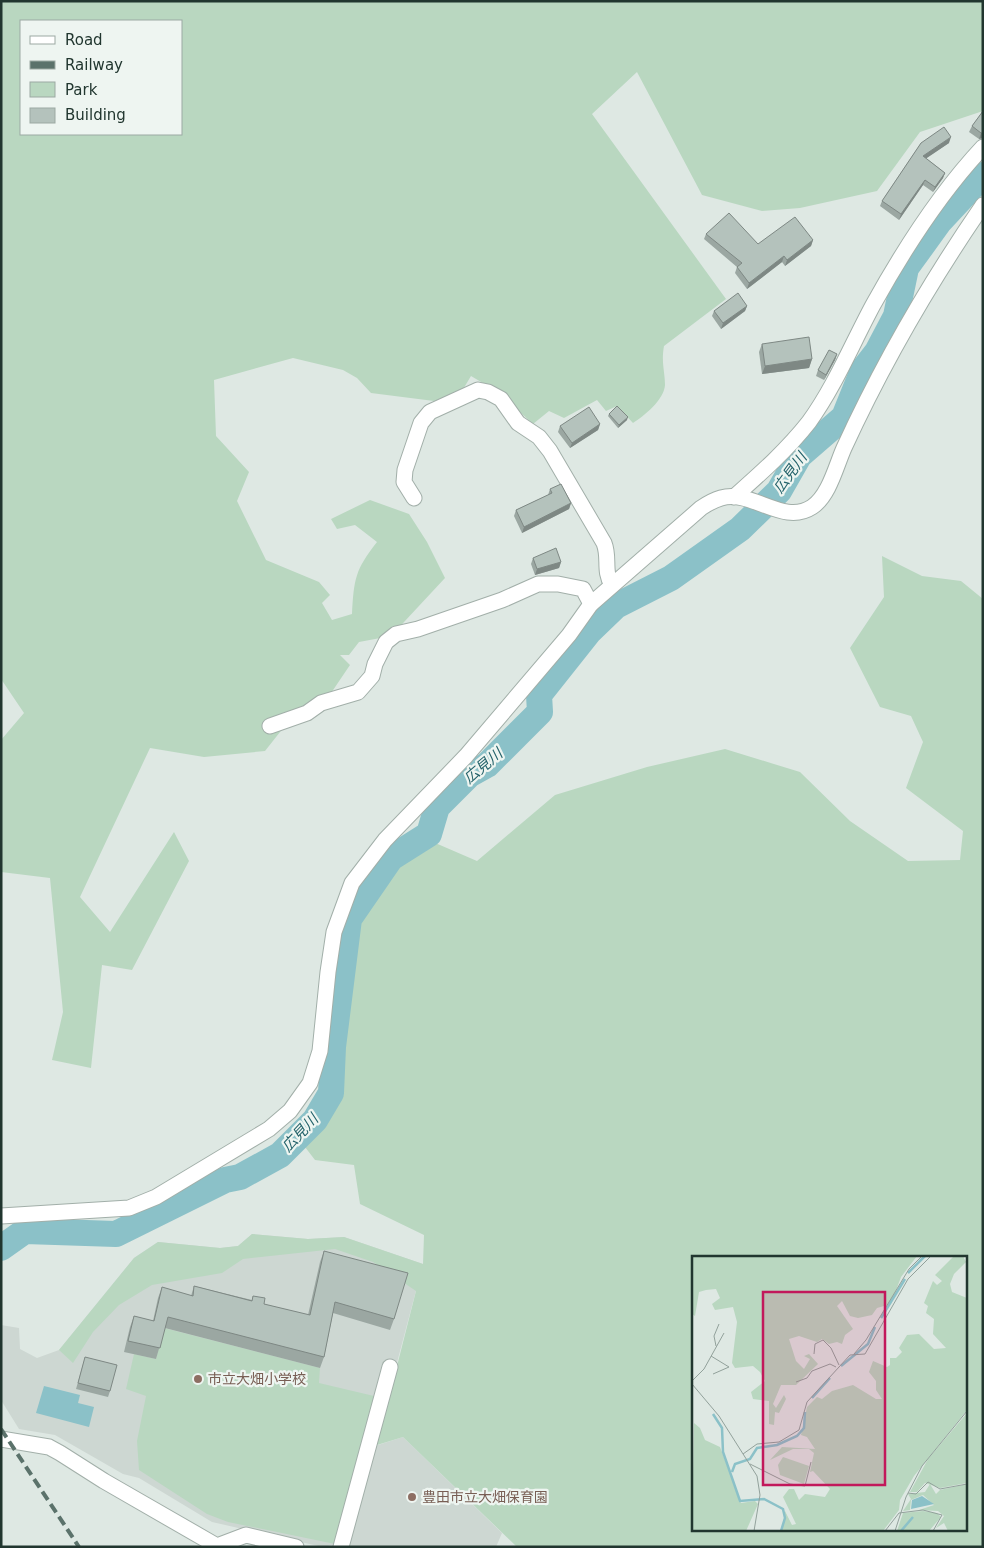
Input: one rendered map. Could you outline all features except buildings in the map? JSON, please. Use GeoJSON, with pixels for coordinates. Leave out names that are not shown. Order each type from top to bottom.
{"type":"FeatureCollection","features":[{"type":"Feature","properties":{"kind":"street"},"geometry":{"type":"LineString","coordinates":[[738,497],[782,453],[809,422],[832,386],[873,305],[900,259],[944,192],[983,147]]}},
{"type":"Feature","properties":{"kind":"street"},"geometry":{"type":"LineString","coordinates":[[1,1216],[129,1208],[156,1197],[269,1129],[290,1111],[310,1083],[320,1051],[334,932],[352,883],[385,840],[466,756],[569,635],[591,604],[701,508],[722,497],[738,497],[781,510],[803,511],[818,503],[859,415],[908,321],[983,205]]}},
{"type":"Feature","properties":{"kind":"street"},"geometry":{"type":"LineString","coordinates":[[414,498],[404,482],[405,470],[421,423],[430,412],[478,390],[488,392],[501,399],[518,423],[539,438],[550,451],[604,543],[607,550],[606,573],[612,586]]}},
{"type":"Feature","properties":{"kind":"street"},"geometry":{"type":"LineString","coordinates":[[270,726],[307,713],[321,703],[358,692],[372,676],[374,664],[386,642],[396,634],[455,616],[538,584],[558,584],[583,589],[591,604]]}},
{"type":"Feature","properties":{"kind":"street"},"geometry":{"type":"LineString","coordinates":[[341,1547],[390,1367]]}},
{"type":"Feature","properties":{"kind":"street"},"geometry":{"type":"LineString","coordinates":[[1,1439],[49,1447],[60,1452],[104,1481],[217,1546],[246,1536],[296,1547]]}},
{"type":"Feature","properties":{"kind":"shaded area","name":"市立大畑小学校"},"geometry":{"type":"Polygon","coordinates":[[[252,1234],[308,1239],[344,1237],[423,1264],[375,1446],[403,1437],[502,1533],[496,1547],[345,1547],[336,1544],[323,1547],[212,1522],[139,1478],[123,1474],[55,1435],[19,1429],[1,1400],[1,1325],[19,1328],[20,1349],[37,1358],[59,1350],[134,1258],[158,1242],[220,1248],[238,1246],[252,1234]]]}},
{"type":"Feature","properties":{"kind":"green space"},"geometry":{"type":"Polygon","coordinates":[[[1,1],[983,1],[983,111],[920,132],[877,191],[800,208],[762,211],[702,195],[637,72],[592,114],[726,299],[664,346],[664,391],[653,407],[633,423],[617,406],[606,411],[597,400],[564,418],[549,411],[533,424],[498,392],[471,376],[462,391],[434,401],[371,393],[357,378],[343,370],[293,358],[214,380],[216,436],[249,472],[237,501],[266,560],[319,582],[330,595],[322,603],[332,620],[352,614],[357,575],[364,560],[377,542],[355,525],[337,529],[331,519],[370,500],[409,514],[427,542],[445,578],[391,636],[359,642],[349,655],[340,655],[350,665],[327,699],[299,708],[265,751],[204,757],[150,748],[80,897],[110,932],[174,832],[189,861],[132,970],[102,965],[91,1068],[52,1060],[63,1012],[50,878],[1,872],[1,740],[24,713],[1,679],[1,1]]]}},
{"type":"Feature","properties":{"kind":"green space"},"geometry":{"type":"Polygon","coordinates":[[[882,556],[922,576],[961,581],[983,599],[983,1547],[517,1547],[403,1437],[377,1445],[416,1291],[373,1262],[335,1249],[243,1259],[222,1273],[152,1285],[119,1305],[93,1332],[73,1363],[59,1350],[134,1258],[158,1242],[220,1248],[238,1246],[252,1234],[308,1239],[344,1237],[423,1264],[424,1235],[360,1204],[354,1165],[315,1160],[305,1147],[330,1113],[340,1085],[357,926],[393,867],[433,842],[477,861],[555,795],[647,767],[725,749],[800,772],[850,821],[908,861],[960,860],[963,831],[906,788],[923,742],[911,716],[880,707],[850,648],[884,597],[882,556]]]}},
{"type":"Feature","properties":{"kind":"green space"},"geometry":{"type":"Polygon","coordinates":[[[164,1328],[320,1368],[319,1383],[374,1396],[335,1544],[228,1522],[207,1514],[139,1470],[137,1441],[146,1396],[126,1389],[134,1354],[156,1359],[164,1328]]]}},
{"type":"Feature","properties":{"kind":"water"},"geometry":{"type":"Polygon","coordinates":[[[44,1386],[80,1395],[78,1403],[94,1407],[89,1427],[36,1413],[44,1386]]]}},
{"type":"Feature","properties":{"kind":"waterway","name":"広見川"},"geometry":{"type":"LineString","coordinates":[[1,1248],[25,1231],[116,1234],[225,1180],[240,1177],[280,1155],[315,1120],[331,1093],[333,1047],[349,919],[391,858],[429,834],[437,807],[469,775],[487,765],[540,712],[539,695],[589,632],[616,606],[671,578],[740,529],[779,491],[799,456],[844,417],[863,370],[877,352],[896,316],[906,268],[940,221],[983,175]]}},
{"type":"Feature","properties":{"kind":"railway"},"geometry":{"type":"LineString","coordinates":[[1,1429],[79,1547]]}},
{"type":"Feature","properties":{"kind":"place","name":"市立大畑小学校"},"geometry":{"type":"Point","coordinates":[198,1379]}},
{"type":"Feature","properties":{"kind":"place","name":"豊田市立大畑保育園"},"geometry":{"type":"Point","coordinates":[412,1497]}}]}
